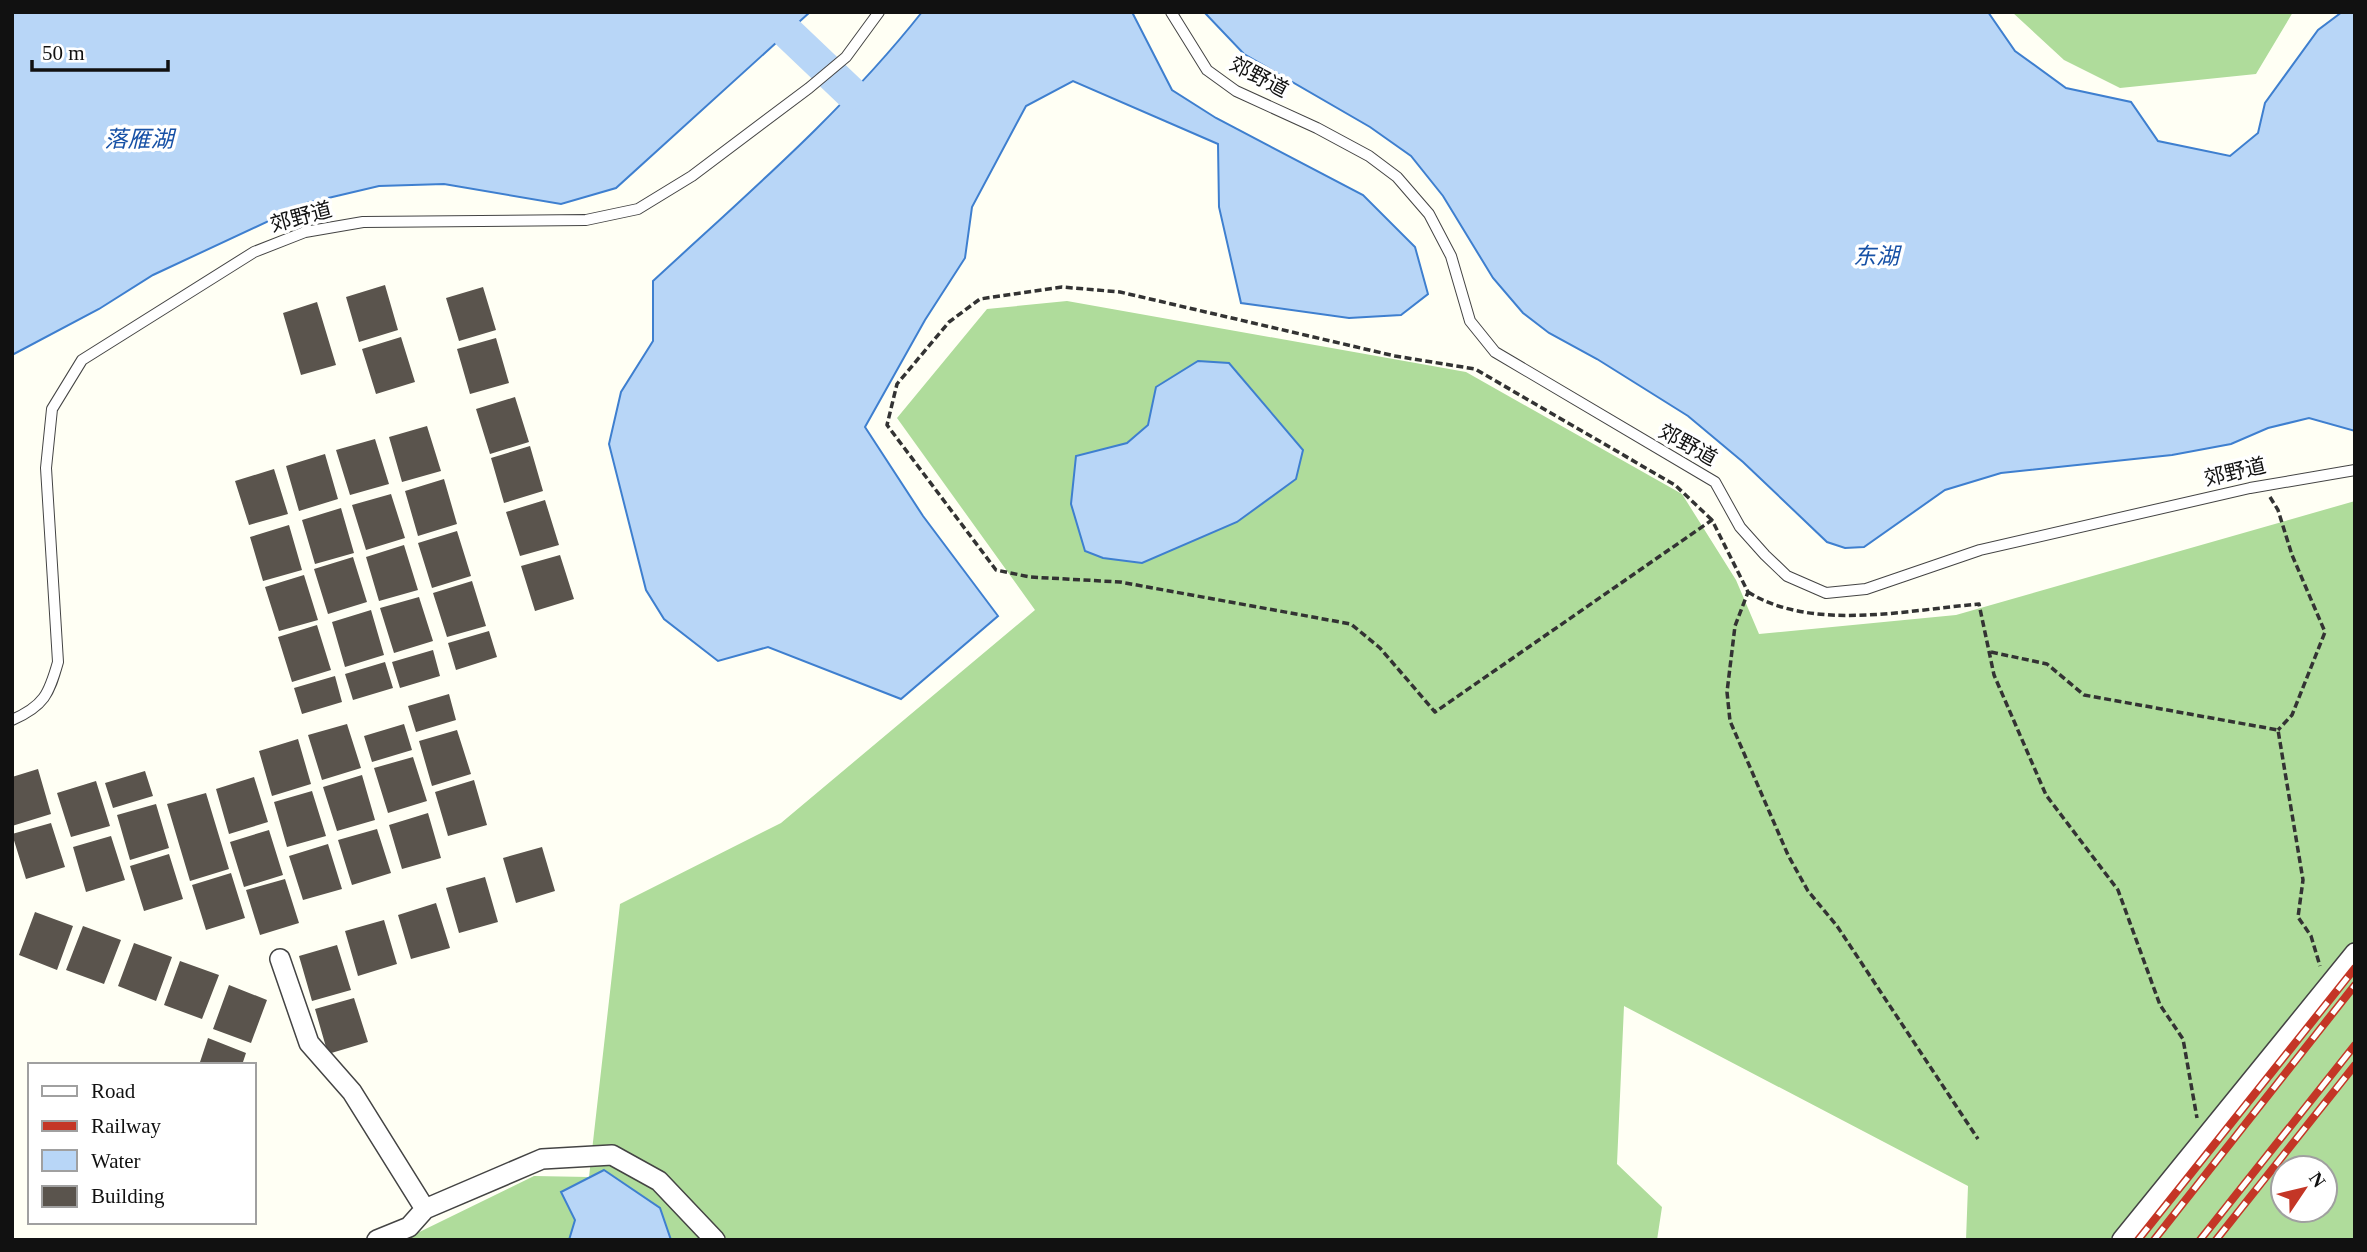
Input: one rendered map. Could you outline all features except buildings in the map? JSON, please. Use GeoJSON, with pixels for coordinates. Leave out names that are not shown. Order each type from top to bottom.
{"type":"FeatureCollection","features":[{"type":"Feature","properties":{"kind":"street"},"geometry":{"type":"LineString","coordinates":[[2122,1240],[2201,1139],[2355,953]]}},
{"type":"Feature","properties":{"kind":"street"},"geometry":{"type":"LineString","coordinates":[[280,958],[309,1043],[352,1092],[425,1209]]}},
{"type":"Feature","properties":{"kind":"street"},"geometry":{"type":"LineString","coordinates":[[377,1240],[410,1227],[425,1209],[542,1159],[612,1155],[659,1181],[715,1240]]}},
{"type":"Feature","properties":{"kind":"lane","name":"郊野道"},"geometry":{"type":"LineString","coordinates":[[12,720],[34,710],[50,690],[58,662],[46,468],[52,409],[82,360],[254,252],[305,232],[363,222],[586,220],[638,209],[692,176],[809,88],[846,57],[880,12]]}},
{"type":"Feature","properties":{"kind":"lane","name":"郊野道"},"geometry":{"type":"LineString","coordinates":[[1171,12],[1207,70],[1236,91],[1317,128],[1369,156],[1397,177],[1429,214],[1451,256],[1470,321],[1495,352],[1715,482],[1740,527],[1787,576],[1826,593],[1866,589],[1980,550],[2263,485],[2355,470]]}},
{"type":"Feature","properties":{"kind":"path"},"geometry":{"type":"LineString","coordinates":[[1712,520],[1435,712],[1380,648],[1351,624],[1120,582],[1030,577],[996,570],[887,425],[897,384],[949,321],[980,299],[1062,287],[1120,292],[1395,356],[1475,369],[1675,485],[1712,520],[1748,592],[1767,603],[1816,616],[1979,604],[1994,675],[2046,795],[2118,890],[2160,1005],[2183,1039],[2201,1139]]}},
{"type":"Feature","properties":{"kind":"path"},"geometry":{"type":"LineString","coordinates":[[2263,485],[2278,510],[2292,555],[2325,632],[2292,715],[2278,730]]}},
{"type":"Feature","properties":{"kind":"path"},"geometry":{"type":"LineString","coordinates":[[1748,592],[1735,625],[1727,692],[1730,721],[1808,891],[1837,926],[1978,1139]]}},
{"type":"Feature","properties":{"kind":"path"},"geometry":{"type":"LineString","coordinates":[[1991,652],[2048,664],[2084,695],[2278,730]]}},
{"type":"Feature","properties":{"kind":"path"},"geometry":{"type":"LineString","coordinates":[[2278,730],[2303,880],[2298,918],[2311,936],[2327,988]]}},
{"type":"Feature","properties":{"kind":"green space"},"geometry":{"type":"Polygon","coordinates":[[[2012,12],[2293,12],[2256,74],[2120,88],[2064,60],[2012,12]]]}},
{"type":"Feature","properties":{"kind":"green space"},"geometry":{"type":"Polygon","coordinates":[[[1067,301],[1466,372],[1682,494],[1736,580],[1759,634],[1956,615],[2355,501],[2355,1240],[1966,1240],[1968,1186],[1624,1006],[1617,1164],[1662,1207],[1657,1240],[671,1240],[660,1208],[575,1220],[569,1240],[403,1240],[534,1176],[589,1177],[620,904],[781,823],[1035,610],[897,418],[987,309],[1067,301]],[[1198,361],[1156,387],[1148,425],[1127,443],[1077,456],[1071,504],[1229,364],[1198,361]]]}},
{"type":"Feature","properties":{"kind":"water","name":"落雁湖"},"geometry":{"type":"Polygon","coordinates":[[[12,12],[810,12],[616,188],[561,204],[444,184],[379,186],[307,203],[153,275],[99,309],[12,355],[12,12]]]}},
{"type":"Feature","properties":{"kind":"water"},"geometry":{"type":"Polygon","coordinates":[[[922,12],[1132,12],[1172,90],[1216,118],[1363,195],[1415,247],[1428,294],[1401,315],[1349,318],[1241,303],[1219,207],[1218,144],[1073,81],[1026,106],[972,207],[965,258],[925,320],[865,427],[923,516],[998,616],[901,699],[768,647],[718,661],[664,619],[646,590],[609,444],[621,392],[653,341],[653,281],[827,118],[892,49],[922,12]]]}},
{"type":"Feature","properties":{"kind":"water","name":"东湖"},"geometry":{"type":"Polygon","coordinates":[[[1204,12],[1988,12],[2015,51],[2066,88],[2131,102],[2158,141],[2230,156],[2258,133],[2265,103],[2318,30],[2342,12],[2355,12],[2355,431],[2309,418],[2268,428],[2231,444],[2172,455],[2001,473],[1945,490],[1864,547],[1845,548],[1827,542],[1743,462],[1688,416],[1597,359],[1549,333],[1523,313],[1493,278],[1443,196],[1411,156],[1370,127],[1244,54],[1204,12]]]}},
{"type":"Feature","properties":{"kind":"water"},"geometry":{"type":"Polygon","coordinates":[[[1198,361],[1229,363],[1303,450],[1296,479],[1237,522],[1142,563],[1103,558],[1085,551],[1071,504],[1076,456],[1127,443],[1148,425],[1156,387],[1198,361]]]}},
{"type":"Feature","properties":{"kind":"water"},"geometry":{"type":"Polygon","coordinates":[[[604,1170],[660,1208],[671,1240],[569,1240],[575,1220],[561,1192],[604,1170]]]}},
{"type":"Feature","properties":{"kind":"waterway"},"geometry":{"type":"LineString","coordinates":[[788,33],[851,93]]}},
{"type":"Feature","properties":{"kind":"railway"},"geometry":{"type":"LineString","coordinates":[[2138,1240],[2355,968]]}},
{"type":"Feature","properties":{"kind":"railway"},"geometry":{"type":"LineString","coordinates":[[2154,1240],[2355,985]]}},
{"type":"Feature","properties":{"kind":"railway"},"geometry":{"type":"LineString","coordinates":[[2200,1240],[2355,1045]]}},
{"type":"Feature","properties":{"kind":"railway"},"geometry":{"type":"LineString","coordinates":[[2216,1240],[2355,1065]]}}]}
